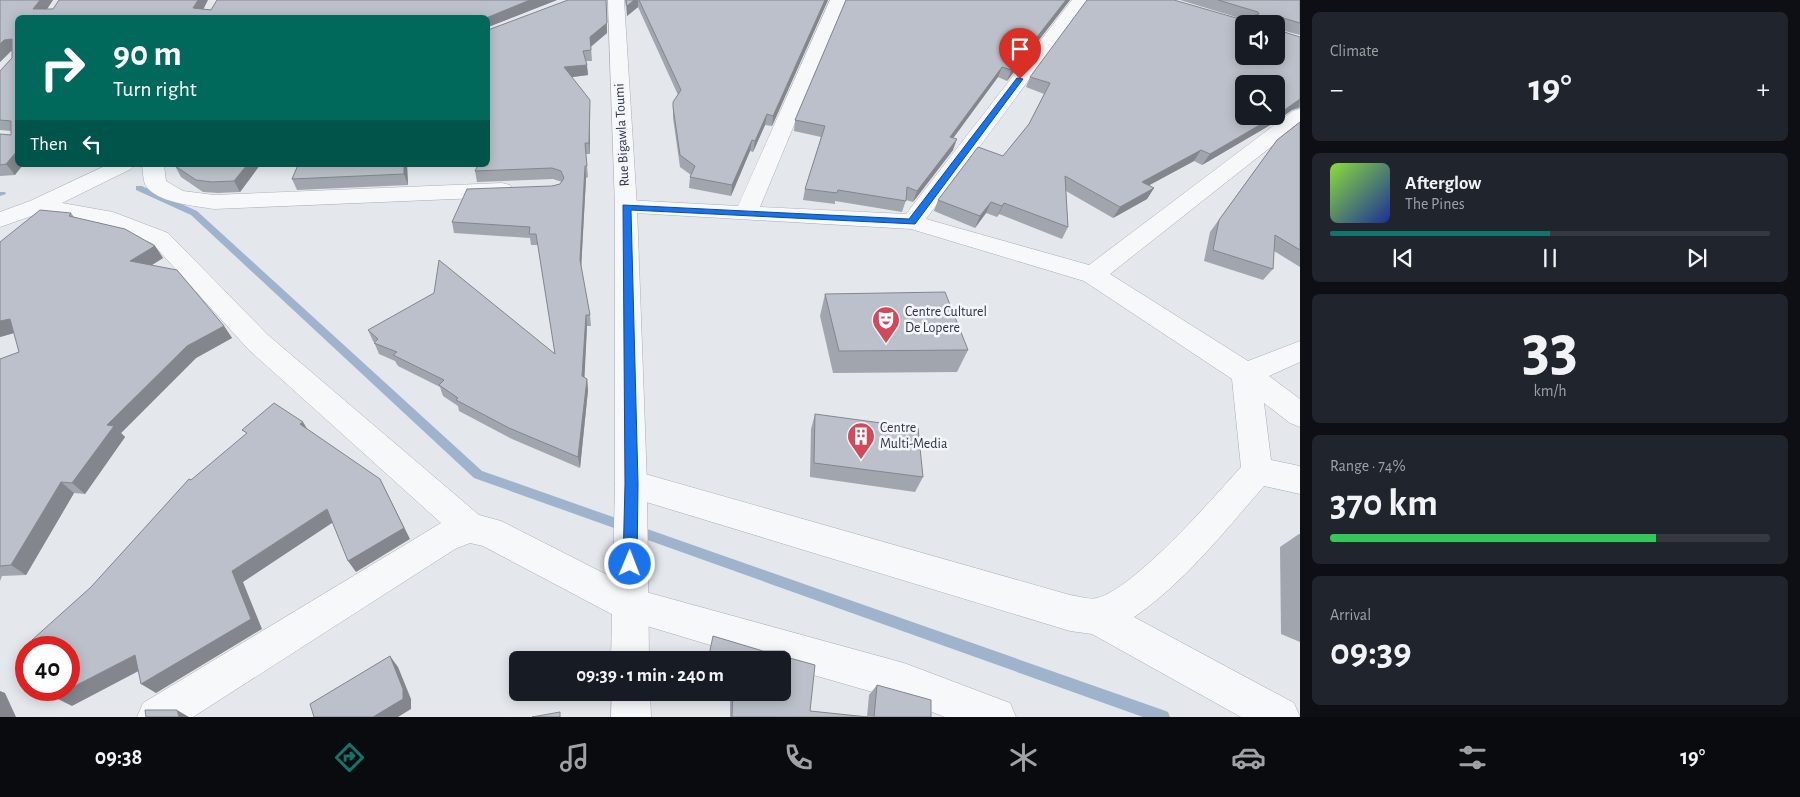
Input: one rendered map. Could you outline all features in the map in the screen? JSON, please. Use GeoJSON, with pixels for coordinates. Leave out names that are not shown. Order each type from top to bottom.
{"type":"FeatureCollection","features":[{"type":"Feature","properties":{"kind":"street","name":"Rue Bigawla Toumi"},"geometry":{"type":"LineString","coordinates":[[616,0],[626,207],[631,496],[630,651]]}},
{"type":"Feature","properties":{"kind":"street"},"geometry":{"type":"LineString","coordinates":[[747,212],[838,0]]}},
{"type":"Feature","properties":{"kind":"street"},"geometry":{"type":"LineString","coordinates":[[912,222],[1080,0]]}},
{"type":"Feature","properties":{"kind":"street"},"geometry":{"type":"LineString","coordinates":[[1093,275],[1300,116]]}},
{"type":"Feature","properties":{"kind":"street"},"geometry":{"type":"LineString","coordinates":[[0,220],[38,206],[120,167]]}},
{"type":"Feature","properties":{"kind":"street"},"geometry":{"type":"LineString","coordinates":[[154,167],[156,184],[177,197],[214,202],[523,189]]}},
{"type":"Feature","properties":{"kind":"street"},"geometry":{"type":"LineString","coordinates":[[38,206],[106,217],[160,238],[258,342],[470,528],[490,532],[630,594],[904,682],[996,717]]}},
{"type":"Feature","properties":{"kind":"street"},"geometry":{"type":"LineString","coordinates":[[626,207],[912,222],[1093,275],[1246,374],[1300,415]]}},
{"type":"Feature","properties":{"kind":"street"},"geometry":{"type":"LineString","coordinates":[[1246,374],[1300,351]]}},
{"type":"Feature","properties":{"kind":"street"},"geometry":{"type":"LineString","coordinates":[[1095,616],[1109,611],[1124,602],[1154,579],[1199,536],[1257,471],[1246,374]]}},
{"type":"Feature","properties":{"kind":"street"},"geometry":{"type":"LineString","coordinates":[[1257,471],[1300,480]]}},
{"type":"Feature","properties":{"kind":"street"},"geometry":{"type":"LineString","coordinates":[[631,496],[1070,613],[1095,616],[1280,717]]}},
{"type":"Feature","properties":{"kind":"street"},"geometry":{"type":"LineString","coordinates":[[156,717],[444,537],[470,528]]}},
{"type":"Feature","properties":{"kind":"street"},"geometry":{"type":"LineString","coordinates":[[631,701],[631,717]]}},
{"type":"Feature","properties":{"kind":"building"},"geometry":{"type":"Polygon","coordinates":[[[0,0],[40,0],[33,9],[53,9],[59,0],[198,0],[193,8],[211,10],[217,0],[530,0],[490,16],[15,15],[15,154],[6,164],[0,165],[0,134],[11,135],[11,121],[0,120],[0,71],[12,58],[12,39],[4,40],[0,44],[0,0]]]}},
{"type":"Feature","properties":{"kind":"building"},"geometry":{"type":"Polygon","coordinates":[[[568,0],[606,0],[607,23],[590,37],[591,50],[583,51],[587,65],[564,67],[590,100],[589,143],[585,143],[587,166],[585,166],[580,260],[590,315],[586,315],[582,376],[587,379],[578,457],[509,428],[456,400],[458,398],[439,385],[444,380],[393,355],[397,352],[374,343],[378,339],[368,330],[434,293],[439,260],[555,354],[536,234],[529,234],[530,227],[452,222],[467,189],[552,186],[560,184],[564,178],[561,171],[552,168],[475,171],[477,167],[490,167],[490,29],[568,0]]]}},
{"type":"Feature","properties":{"kind":"building"},"geometry":{"type":"Polygon","coordinates":[[[626,0],[634,0],[627,6],[626,0]]]}},
{"type":"Feature","properties":{"kind":"building"},"geometry":{"type":"Polygon","coordinates":[[[639,0],[825,0],[773,116],[767,114],[755,141],[752,140],[732,185],[690,177],[695,166],[680,155],[673,107],[673,102],[681,90],[639,0]]]}},
{"type":"Feature","properties":{"kind":"building"},"geometry":{"type":"Polygon","coordinates":[[[846,0],[1066,0],[1011,70],[1002,67],[950,137],[957,139],[917,191],[907,187],[906,201],[838,190],[837,193],[805,189],[825,126],[795,120],[846,0]]]}},
{"type":"Feature","properties":{"kind":"building"},"geometry":{"type":"Polygon","coordinates":[[[1087,0],[1174,0],[1235,18],[1235,65],[1285,65],[1285,32],[1300,37],[1300,99],[1285,110],[1285,75],[1235,75],[1235,125],[1260,125],[1210,154],[1201,150],[1142,182],[1154,188],[1120,207],[1065,176],[1068,227],[1004,203],[1002,206],[991,202],[980,216],[938,200],[978,147],[1003,156],[1029,124],[1050,83],[1030,77],[1087,0]]]}},
{"type":"Feature","properties":{"kind":"building"},"geometry":{"type":"Polygon","coordinates":[[[1218,0],[1300,0],[1300,23],[1285,19],[1285,15],[1256,15],[1259,14],[1258,12],[1218,0]]]}},
{"type":"Feature","properties":{"kind":"building"},"geometry":{"type":"Polygon","coordinates":[[[1300,122],[1300,250],[1275,235],[1273,269],[1213,250],[1219,220],[1277,140],[1300,122]]]}},
{"type":"Feature","properties":{"kind":"building"},"geometry":{"type":"Polygon","coordinates":[[[176,167],[245,167],[234,181],[212,182],[196,180],[176,167]]]}},
{"type":"Feature","properties":{"kind":"building"},"geometry":{"type":"Polygon","coordinates":[[[297,167],[404,167],[404,174],[292,179],[297,167]]]}},
{"type":"Feature","properties":{"kind":"building"},"geometry":{"type":"Polygon","coordinates":[[[40,210],[71,213],[69,216],[125,229],[155,246],[130,261],[177,270],[224,326],[187,346],[107,425],[114,426],[72,483],[61,482],[11,565],[0,566],[0,359],[19,352],[10,319],[0,321],[0,242],[40,210]]]}},
{"type":"Feature","properties":{"kind":"building"},"geometry":{"type":"Polygon","coordinates":[[[945,292],[968,350],[839,351],[825,294],[945,292]]]}},
{"type":"Feature","properties":{"kind":"building"},"geometry":{"type":"Polygon","coordinates":[[[274,403],[303,422],[300,424],[380,479],[404,528],[348,561],[327,509],[232,571],[251,619],[141,684],[135,655],[80,683],[80,636],[36,636],[91,587],[189,479],[191,480],[247,433],[242,430],[274,403]]]}},
{"type":"Feature","properties":{"kind":"building","name":"Centre Multi-Media"},"geometry":{"type":"Polygon","coordinates":[[[815,414],[918,428],[923,477],[814,463],[815,414]]]}},
{"type":"Feature","properties":{"kind":"building"},"geometry":{"type":"Polygon","coordinates":[[[713,636],[763,651],[710,651],[713,636]]]}},
{"type":"Feature","properties":{"kind":"building"},"geometry":{"type":"Polygon","coordinates":[[[390,656],[403,689],[403,699],[373,717],[314,717],[310,704],[390,656]]]}},
{"type":"Feature","properties":{"kind":"building"},"geometry":{"type":"Polygon","coordinates":[[[791,658],[815,665],[810,711],[868,717],[732,717],[733,701],[791,701],[791,658]]]}},
{"type":"Feature","properties":{"kind":"building"},"geometry":{"type":"Polygon","coordinates":[[[877,685],[931,700],[931,717],[874,717],[877,685]]]}},
{"type":"Feature","properties":{"kind":"building"},"geometry":{"type":"Polygon","coordinates":[[[145,710],[177,710],[179,717],[146,717],[145,710]]]}},
{"type":"Feature","properties":{"kind":"building"},"geometry":{"type":"Polygon","coordinates":[[[560,712],[560,717],[532,717],[560,712]]]}},
{"type":"Feature","properties":{"kind":"waterway"},"geometry":{"type":"LineString","coordinates":[[139,188],[194,213],[478,475],[1163,717]]}},
{"type":"Feature","properties":{"kind":"place","name":"Centre Culturel De Lopere"},"geometry":{"type":"Point","coordinates":[886,344]}},
{"type":"Feature","properties":{"kind":"place","name":"Centre Multi-Media"},"geometry":{"type":"Point","coordinates":[861,460]}},
{"type":"Feature","properties":{"kind":"route"},"geometry":{"type":"LineString","coordinates":[[630,564],[631,484],[626,207],[912,222],[1020,79]]}}]}
